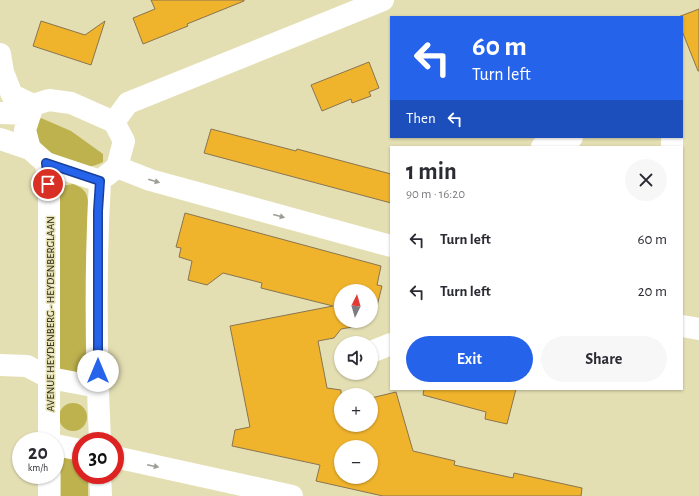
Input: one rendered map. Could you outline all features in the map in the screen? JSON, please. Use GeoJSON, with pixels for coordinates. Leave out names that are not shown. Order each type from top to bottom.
{"type":"FeatureCollection","features":[{"type":"Feature","properties":{"kind":"street"},"geometry":{"type":"LineString","coordinates":[[114,122],[128,103],[383,0]]}},
{"type":"Feature","properties":{"kind":"street"},"geometry":{"type":"LineString","coordinates":[[0,54],[3,72],[12,96],[31,109]]}},
{"type":"Feature","properties":{"kind":"street"},"geometry":{"type":"LineString","coordinates":[[0,113],[31,109],[50,100],[71,103],[114,122],[124,141],[117,168],[100,181],[98,211],[98,387],[100,432]]}},
{"type":"Feature","properties":{"kind":"street"},"geometry":{"type":"LineString","coordinates":[[30,149],[25,130],[31,109]]}},
{"type":"Feature","properties":{"kind":"street"},"geometry":{"type":"LineString","coordinates":[[545,146],[569,138]]}},
{"type":"Feature","properties":{"kind":"street"},"geometry":{"type":"LineString","coordinates":[[0,140],[30,149],[46,163],[100,181]]}},
{"type":"Feature","properties":{"kind":"street","name":"AVENUE HEYDENBERG - HEYDENBERGLAAN"},"geometry":{"type":"LineString","coordinates":[[46,163],[49,195],[49,432]]}},
{"type":"Feature","properties":{"kind":"street"},"geometry":{"type":"LineString","coordinates":[[117,168],[150,180],[390,246]]}},
{"type":"Feature","properties":{"kind":"street"},"geometry":{"type":"LineString","coordinates":[[683,326],[699,330]]}},
{"type":"Feature","properties":{"kind":"street"},"geometry":{"type":"LineString","coordinates":[[378,349],[390,344]]}},
{"type":"Feature","properties":{"kind":"street"},"geometry":{"type":"LineString","coordinates":[[0,365],[27,366],[50,378],[98,387]]}},
{"type":"Feature","properties":{"kind":"street"},"geometry":{"type":"LineString","coordinates":[[124,460],[292,496]]}},
{"type":"Feature","properties":{"kind":"street"},"geometry":{"type":"LineString","coordinates":[[49,484],[49,496]]}},
{"type":"Feature","properties":{"kind":"street"},"geometry":{"type":"LineString","coordinates":[[100,484],[100,496]]}},
{"type":"Feature","properties":{"kind":"shaded area"},"geometry":{"type":"Polygon","coordinates":[[[41,118],[71,131],[103,154],[103,162],[93,166],[83,167],[63,161],[54,155],[38,141],[32,133],[34,125],[41,118]]]}},
{"type":"Feature","properties":{"kind":"shaded area"},"geometry":{"type":"Polygon","coordinates":[[[73,184],[84,190],[87,195],[88,202],[88,360],[83,372],[76,374],[65,372],[59,368],[56,193],[62,186],[73,184]]]}},
{"type":"Feature","properties":{"kind":"shaded area"},"geometry":{"type":"Polygon","coordinates":[[[73,403],[83,407],[87,417],[83,427],[73,431],[63,427],[59,417],[63,407],[73,403]]]}},
{"type":"Feature","properties":{"kind":"shaded area"},"geometry":{"type":"Polygon","coordinates":[[[64,456],[72,456],[72,484],[88,484],[88,496],[61,496],[61,484],[64,484],[64,456]]]}},
{"type":"Feature","properties":{"kind":"building"},"geometry":{"type":"Polygon","coordinates":[[[151,0],[244,1],[143,44],[133,18],[155,9],[151,0]]]}},
{"type":"Feature","properties":{"kind":"building"},"geometry":{"type":"Polygon","coordinates":[[[699,9],[699,71],[683,34],[683,16],[681,16],[699,9]]]}},
{"type":"Feature","properties":{"kind":"building"},"geometry":{"type":"Polygon","coordinates":[[[41,21],[85,35],[105,21],[91,65],[33,46],[41,21]]]}},
{"type":"Feature","properties":{"kind":"building"},"geometry":{"type":"Polygon","coordinates":[[[369,62],[379,88],[369,92],[371,96],[352,103],[351,99],[322,111],[311,85],[369,62]]]}},
{"type":"Feature","properties":{"kind":"building"},"geometry":{"type":"Polygon","coordinates":[[[211,129],[296,151],[297,149],[390,174],[390,203],[204,153],[211,129]]]}},
{"type":"Feature","properties":{"kind":"building"},"geometry":{"type":"Polygon","coordinates":[[[185,213],[381,266],[377,284],[334,284],[334,328],[347,328],[341,329],[334,336],[334,338],[318,341],[327,388],[334,389],[334,432],[378,432],[378,396],[396,392],[413,451],[455,461],[454,465],[513,478],[514,473],[582,488],[581,496],[383,496],[316,481],[320,465],[232,446],[235,430],[250,427],[230,326],[333,306],[261,288],[262,283],[223,273],[207,285],[188,280],[192,261],[179,257],[181,248],[176,247],[185,213]]]}},
{"type":"Feature","properties":{"kind":"building"},"geometry":{"type":"Polygon","coordinates":[[[378,285],[382,286],[378,302],[378,285]]]}},
{"type":"Feature","properties":{"kind":"building"},"geometry":{"type":"Polygon","coordinates":[[[424,390],[516,390],[507,424],[485,419],[486,412],[423,395],[424,390]]]}},
{"type":"Feature","properties":{"kind":"route"},"geometry":{"type":"LineString","coordinates":[[48,184],[46,163],[100,181],[98,211],[98,371]]}}]}
